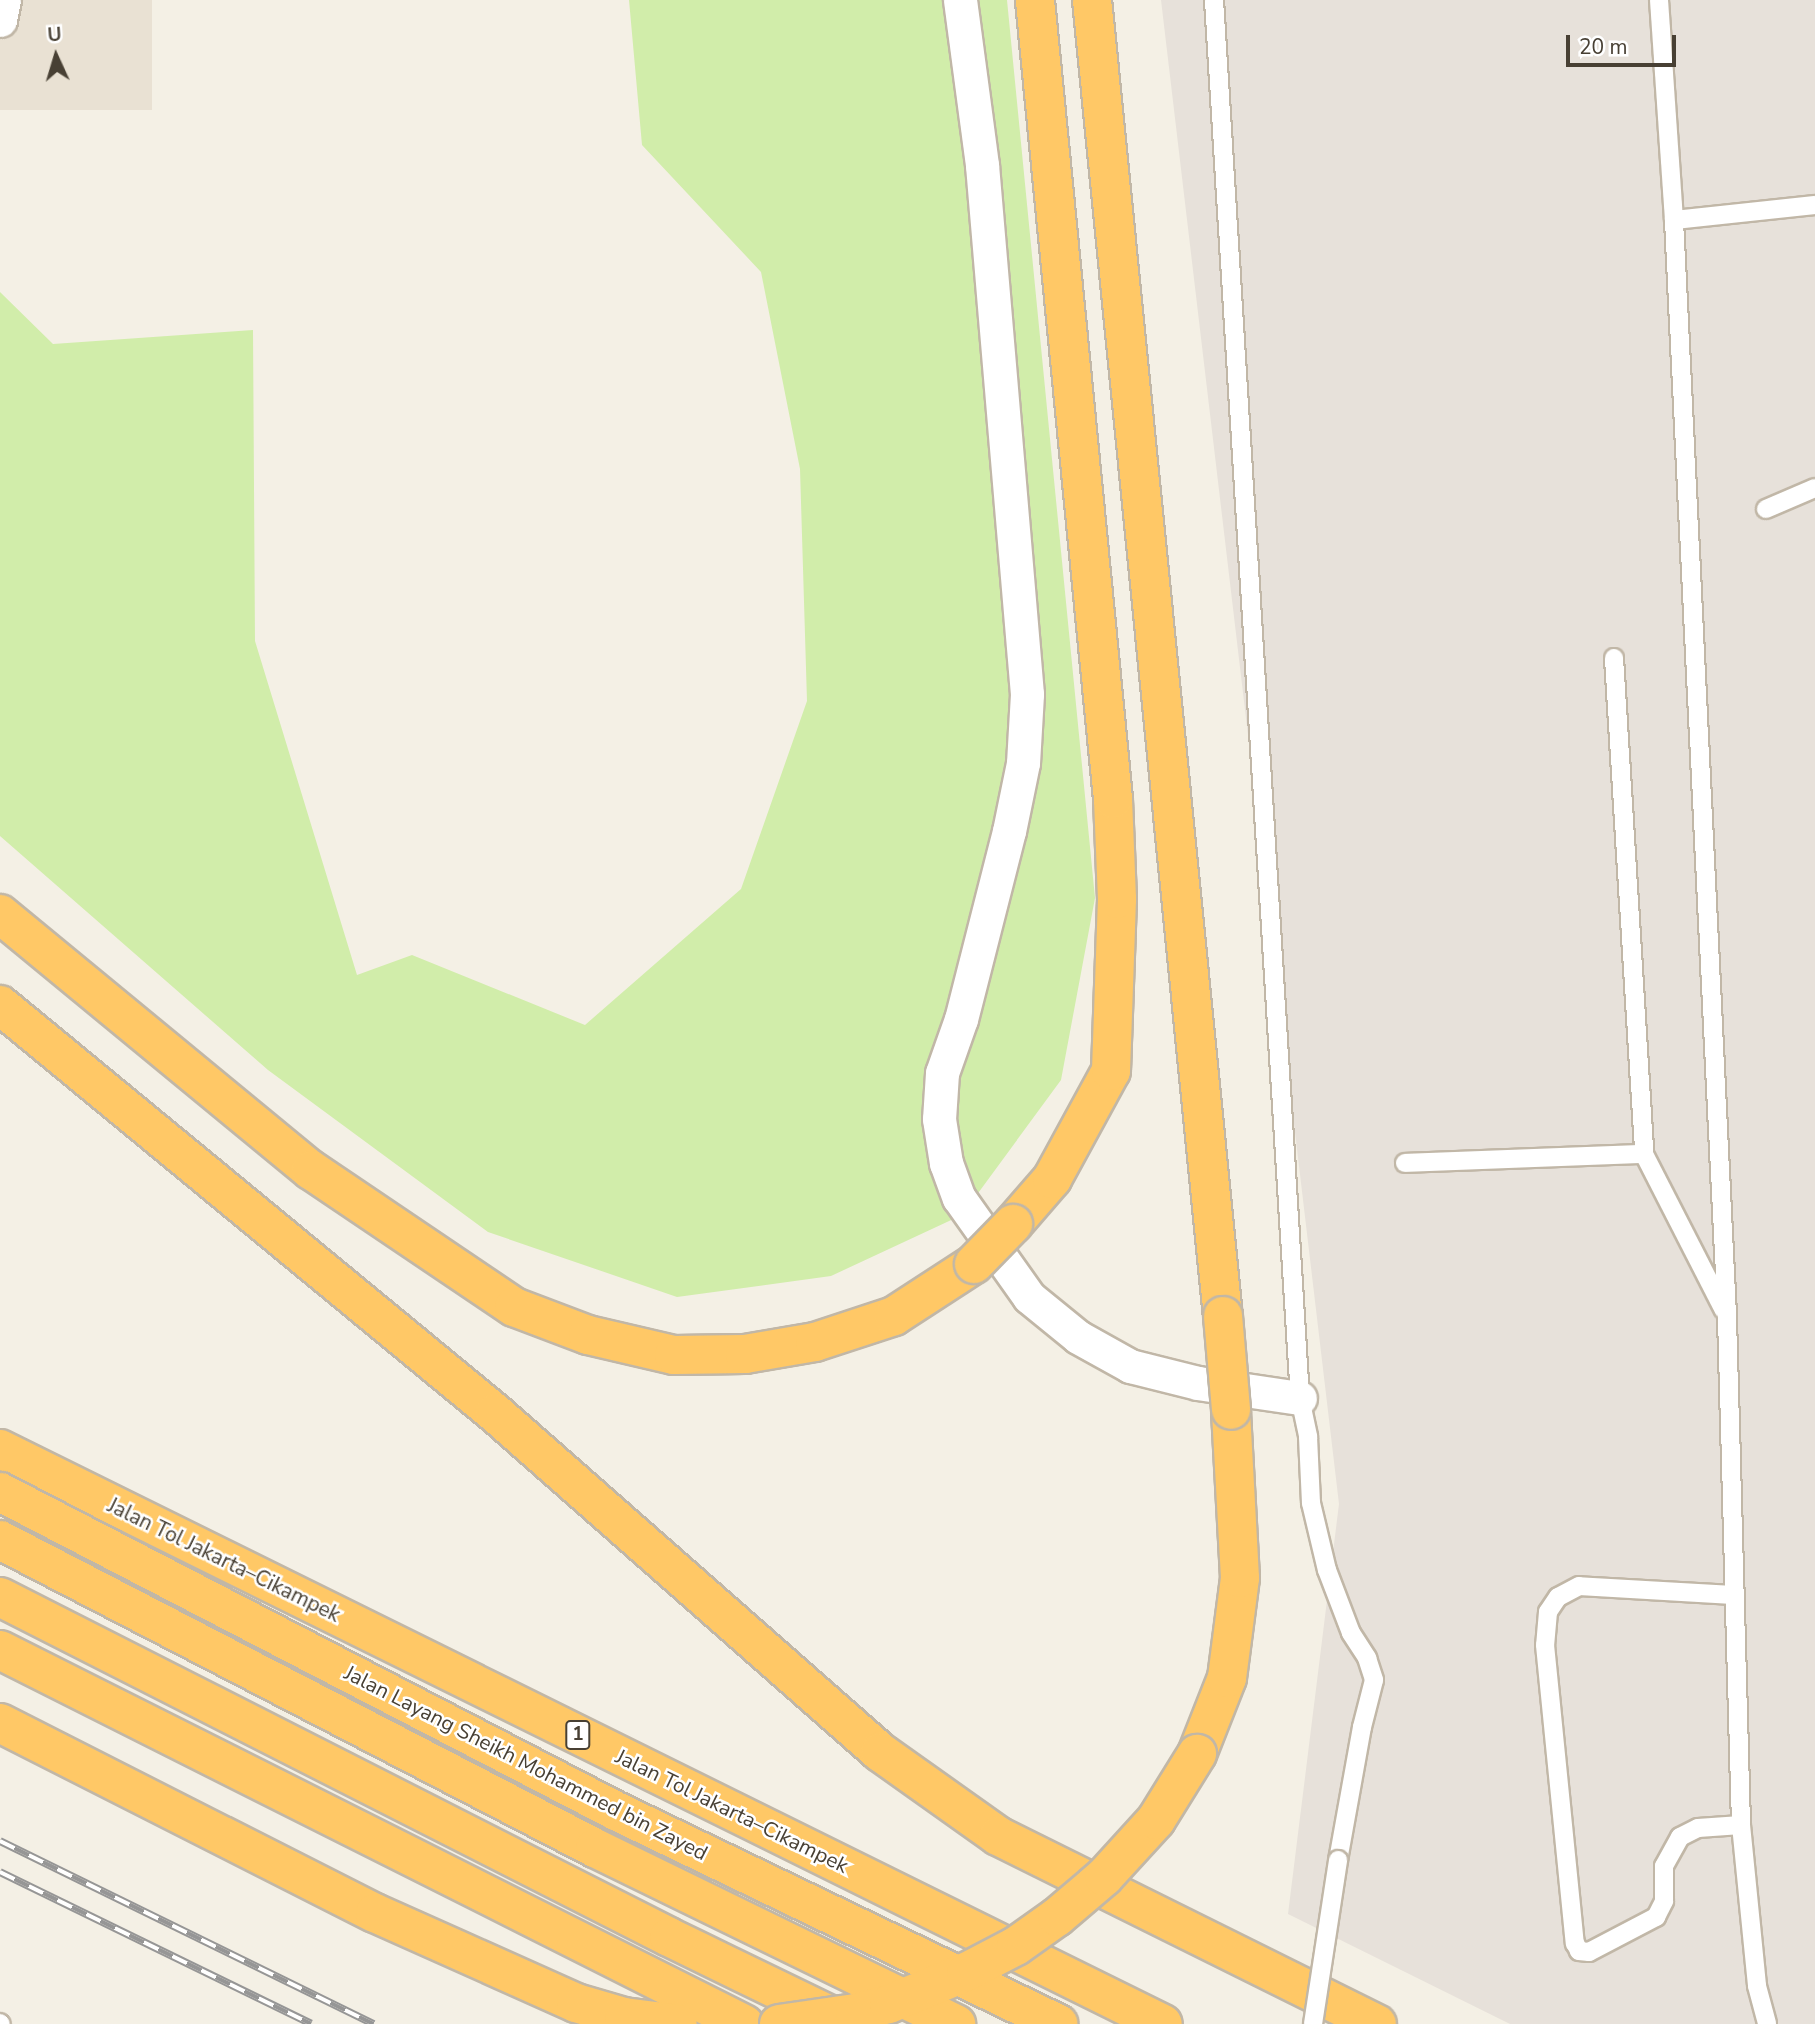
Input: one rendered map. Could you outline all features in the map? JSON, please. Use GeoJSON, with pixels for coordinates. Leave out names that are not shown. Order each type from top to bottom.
{"type":"FeatureCollection","features":[{"type":"Feature","properties":{"kind":"highway"},"geometry":{"type":"LineString","coordinates":[[0,914],[311,1170],[514,1307],[588,1335],[674,1355],[745,1354],[815,1342],[894,1316],[974,1264],[1052,1179],[1111,1071],[1117,898],[1112,785],[1035,0]]}},
{"type":"Feature","properties":{"kind":"highway"},"geometry":{"type":"LineString","coordinates":[[779,2024],[844,2015],[889,2004],[967,1972],[1016,1946],[1057,1917],[1104,1877],[1156,1820],[1197,1754],[1227,1678],[1240,1578],[1231,1410],[1092,0]]}},
{"type":"Feature","properties":{"kind":"highway"},"geometry":{"type":"LineString","coordinates":[[0,1005],[495,1413],[880,1752],[998,1836],[1377,2024]]}},
{"type":"Feature","properties":{"kind":"highway","name":"Jalan Tol Jakarta–Cikampek"},"geometry":{"type":"LineString","coordinates":[[0,1449],[1163,2024]]}},
{"type":"Feature","properties":{"kind":"highway","name":"Jalan Layang Sheikh Mohammed bin Zayed"},"geometry":{"type":"LineString","coordinates":[[0,1492],[615,1811],[1058,2024]]}},
{"type":"Feature","properties":{"kind":"highway","name":"Jalan Layang Sheikh Mohammed bin Zayed"},"geometry":{"type":"LineString","coordinates":[[0,1540],[595,1848],[956,2024]]}},
{"type":"Feature","properties":{"kind":"highway"},"geometry":{"type":"LineString","coordinates":[[0,1597],[669,1937],[848,2024]]}},
{"type":"Feature","properties":{"kind":"highway"},"geometry":{"type":"LineString","coordinates":[[0,1650],[744,2024]]}},
{"type":"Feature","properties":{"kind":"highway"},"geometry":{"type":"LineString","coordinates":[[0,1723],[375,1913],[576,2003],[624,2017],[678,2024]]}},
{"type":"Feature","properties":{"kind":"street"},"geometry":{"type":"LineString","coordinates":[[0,20],[4,0]]}},
{"type":"Feature","properties":{"kind":"street"},"geometry":{"type":"LineString","coordinates":[[960,0],[982,165],[1027,695],[1023,763],[1009,831],[961,1019],[942,1073],[939,1119],[946,1163],[959,1198],[1029,1297],[1078,1337],[1130,1366],[1198,1383],[1300,1398]]}},
{"type":"Feature","properties":{"kind":"lane"},"geometry":{"type":"LineString","coordinates":[[1214,0],[1300,1398],[1308,1437],[1311,1503],[1327,1570],[1352,1633],[1367,1658],[1374,1680],[1362,1727],[1338,1860],[1313,2024]]}},
{"type":"Feature","properties":{"kind":"lane"},"geometry":{"type":"LineString","coordinates":[[1659,0],[1674,220],[1727,1317],[1741,1825],[1757,1986],[1767,2024]]}},
{"type":"Feature","properties":{"kind":"lane"},"geometry":{"type":"LineString","coordinates":[[1674,220],[1815,205]]}},
{"type":"Feature","properties":{"kind":"lane"},"geometry":{"type":"LineString","coordinates":[[1766,509],[1815,488]]}},
{"type":"Feature","properties":{"kind":"lane"},"geometry":{"type":"LineString","coordinates":[[1614,658],[1644,1154],[1727,1317]]}},
{"type":"Feature","properties":{"kind":"lane"},"geometry":{"type":"LineString","coordinates":[[1405,1163],[1644,1154]]}},
{"type":"Feature","properties":{"kind":"lane"},"geometry":{"type":"LineString","coordinates":[[1733,1595],[1579,1586],[1558,1597],[1548,1612],[1545,1645],[1575,1944],[1578,1951],[1588,1952],[1656,1917],[1664,1901],[1664,1867],[1679,1836],[1698,1828],[1741,1825]]}},
{"type":"Feature","properties":{"kind":"shaded area"},"geometry":{"type":"Polygon","coordinates":[[[0,0],[152,0],[152,110],[0,110],[0,0]]]}},
{"type":"Feature","properties":{"kind":"shaded area"},"geometry":{"type":"Polygon","coordinates":[[[1161,0],[1815,0],[1815,2024],[1510,2024],[1288,1914],[1339,1504],[1161,0]]]}},
{"type":"Feature","properties":{"kind":"green space"},"geometry":{"type":"Polygon","coordinates":[[[629,0],[1007,0],[1095,898],[1061,1080],[962,1215],[831,1276],[677,1297],[488,1232],[268,1070],[0,836],[0,292],[53,344],[253,330],[255,641],[357,975],[412,955],[585,1025],[741,889],[807,701],[800,469],[761,272],[642,145],[629,0]]]}},
{"type":"Feature","properties":{"kind":"railway"},"geometry":{"type":"LineString","coordinates":[[0,1841],[374,2024]]}},
{"type":"Feature","properties":{"kind":"railway"},"geometry":{"type":"LineString","coordinates":[[0,1872],[311,2024]]}}]}
